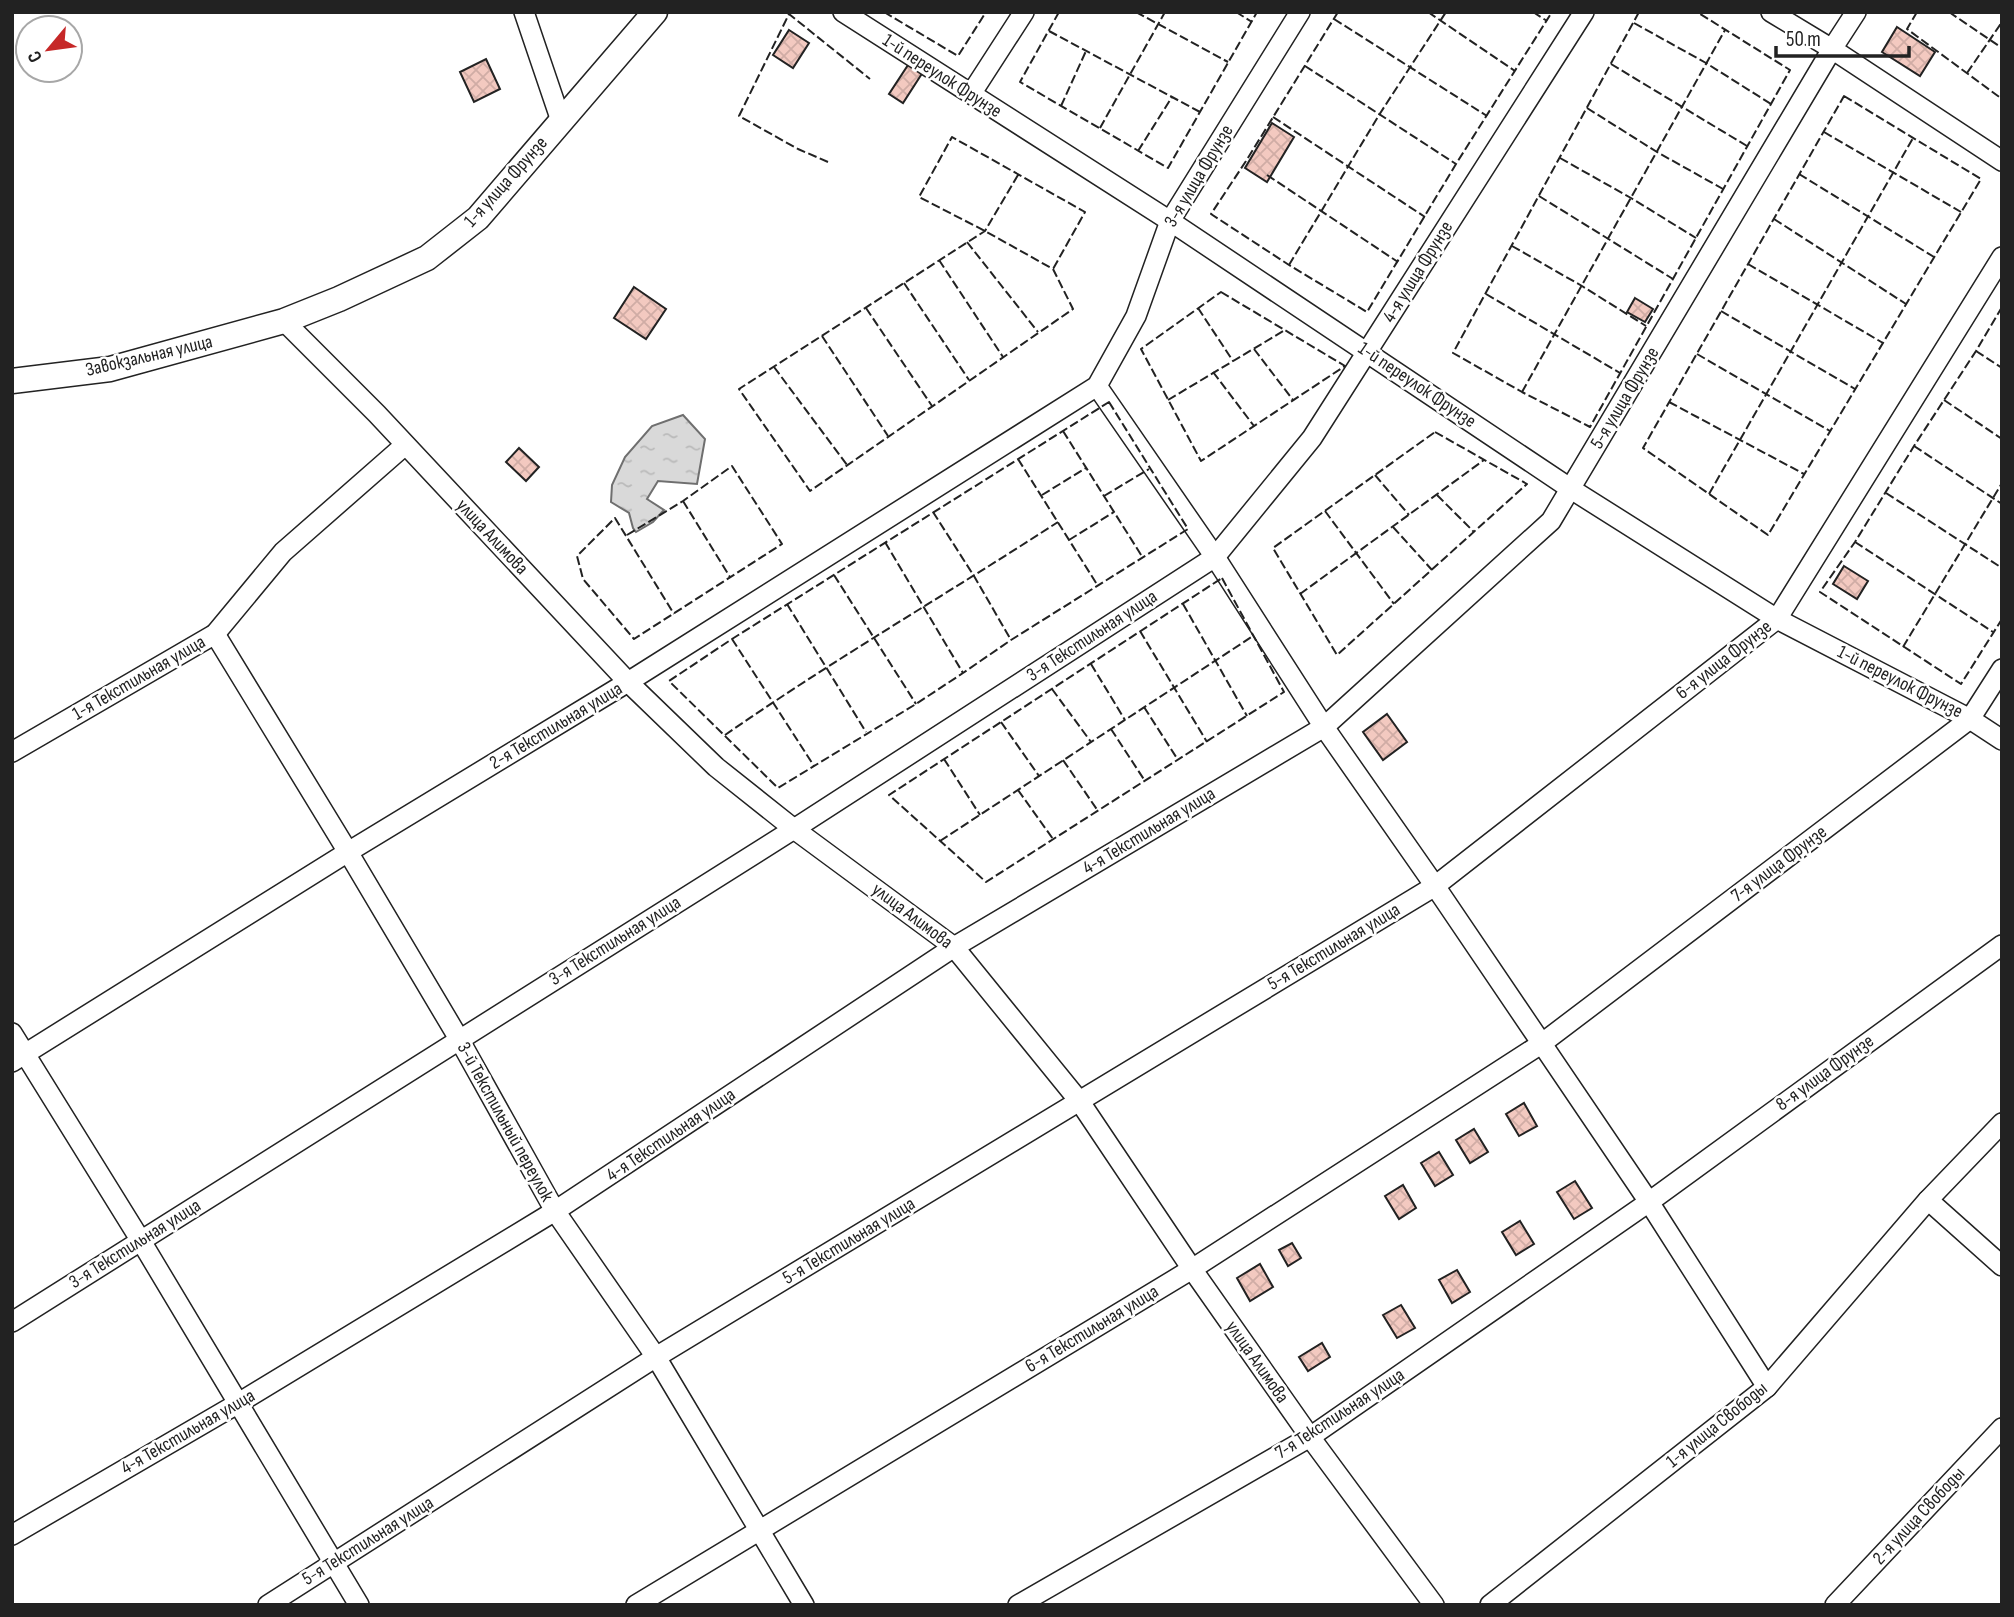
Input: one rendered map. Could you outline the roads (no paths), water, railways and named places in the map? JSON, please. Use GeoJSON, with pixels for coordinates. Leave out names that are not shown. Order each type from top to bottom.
{"type":"FeatureCollection","features":[{"type":"Feature","properties":{"kind":"main road","name":"1-я улица Фрунзе"},"geometry":{"type":"LineString","coordinates":[[284,321],[427,258],[478,218],[655,12]]}},
{"type":"Feature","properties":{"kind":"main road","name":"Завокзальная улица"},"geometry":{"type":"LineString","coordinates":[[12,381],[110,369],[284,321]]}},
{"type":"Feature","properties":{"kind":"street"},"geometry":{"type":"LineString","coordinates":[[524,12],[561,121]]}},
{"type":"Feature","properties":{"kind":"street","name":"1-й переулок Фрунзе"},"geometry":{"type":"LineString","coordinates":[[843,12],[1170,221],[1571,489],[1777,619],[1970,719],[2002,740]]}},
{"type":"Feature","properties":{"kind":"street"},"geometry":{"type":"LineString","coordinates":[[971,94],[1024,12]]}},
{"type":"Feature","properties":{"kind":"street","name":"3-я улица Фрунзе"},"geometry":{"type":"LineString","coordinates":[[1097,386],[1136,316],[1170,221],[1300,12]]}},
{"type":"Feature","properties":{"kind":"street","name":"4-я улица Фрунзе"},"geometry":{"type":"LineString","coordinates":[[1215,557],[1312,438],[1584,12]]}},
{"type":"Feature","properties":{"kind":"street"},"geometry":{"type":"LineString","coordinates":[[1771,12],[1832,49],[2002,162]]}},
{"type":"Feature","properties":{"kind":"street","name":"5-я улица Фрунзе"},"geometry":{"type":"LineString","coordinates":[[1324,727],[1551,521],[1856,12]]}},
{"type":"Feature","properties":{"kind":"street","name":"6-я улица Фрунзе"},"geometry":{"type":"LineString","coordinates":[[1435,886],[1777,619],[2002,257]]}},
{"type":"Feature","properties":{"kind":"street","name":"улица Алимова"},"geometry":{"type":"LineString","coordinates":[[284,321],[628,682],[716,767],[794,829],[954,947],[1080,1101],[1192,1269],[1432,1604]]}},
{"type":"Feature","properties":{"kind":"street"},"geometry":{"type":"LineString","coordinates":[[1097,386],[1215,557],[1324,727],[1649,1202],[1767,1387]]}},
{"type":"Feature","properties":{"kind":"street","name":"2-я Текстильная улица"},"geometry":{"type":"LineString","coordinates":[[18,1058],[348,852],[628,682],[1097,386]]}},
{"type":"Feature","properties":{"kind":"street","name":"1-я Текстильная улица"},"geometry":{"type":"LineString","coordinates":[[12,752],[215,634],[284,552],[405,445]]}},
{"type":"Feature","properties":{"kind":"street","name":"3-я Текстильная улица"},"geometry":{"type":"LineString","coordinates":[[12,1322],[794,829],[1215,557]]}},
{"type":"Feature","properties":{"kind":"street","name":"3-й Текстильный переулок"},"geometry":{"type":"LineString","coordinates":[[215,634],[348,852],[555,1211],[656,1357],[804,1605]]}},
{"type":"Feature","properties":{"kind":"street","name":"7-я улица Фрунзе"},"geometry":{"type":"LineString","coordinates":[[1541,1044],[1970,719],[2002,669]]}},
{"type":"Feature","properties":{"kind":"street","name":"4-я Текстильная улица"},"geometry":{"type":"LineString","coordinates":[[12,1535],[237,1404],[555,1211],[954,947],[1324,727]]}},
{"type":"Feature","properties":{"kind":"street","name":"5-я Текстильная улица"},"geometry":{"type":"LineString","coordinates":[[268,1605],[656,1357],[1435,886]]}},
{"type":"Feature","properties":{"kind":"street","name":"8-я улица Фрунзе"},"geometry":{"type":"LineString","coordinates":[[1649,1202],[2002,945]]}},
{"type":"Feature","properties":{"kind":"street"},"geometry":{"type":"LineString","coordinates":[[12,1033],[18,1058],[141,1241],[359,1605]]}},
{"type":"Feature","properties":{"kind":"street","name":"6-я Текстильная улица"},"geometry":{"type":"LineString","coordinates":[[636,1605],[1192,1269],[1541,1044]]}},
{"type":"Feature","properties":{"kind":"street","name":"1-я улица Свободы"},"geometry":{"type":"LineString","coordinates":[[1490,1605],[1767,1387],[1928,1200],[2002,1123]]}},
{"type":"Feature","properties":{"kind":"street"},"geometry":{"type":"LineString","coordinates":[[1928,1200],[2002,1266]]}},
{"type":"Feature","properties":{"kind":"street","name":"7-я Текстильная улица"},"geometry":{"type":"LineString","coordinates":[[1018,1605],[1310,1437],[1649,1202]]}},
{"type":"Feature","properties":{"kind":"street","name":"2-я улица Свободы"},"geometry":{"type":"LineString","coordinates":[[1835,1605],[2002,1428]]}},
{"type":"Feature","properties":{"kind":"water"},"geometry":{"type":"Polygon","coordinates":[[[683,415],[705,439],[697,484],[658,481],[647,499],[664,510],[653,522],[636,532],[629,513],[611,502],[612,485],[625,457],[652,426],[683,415]]]}}]}
